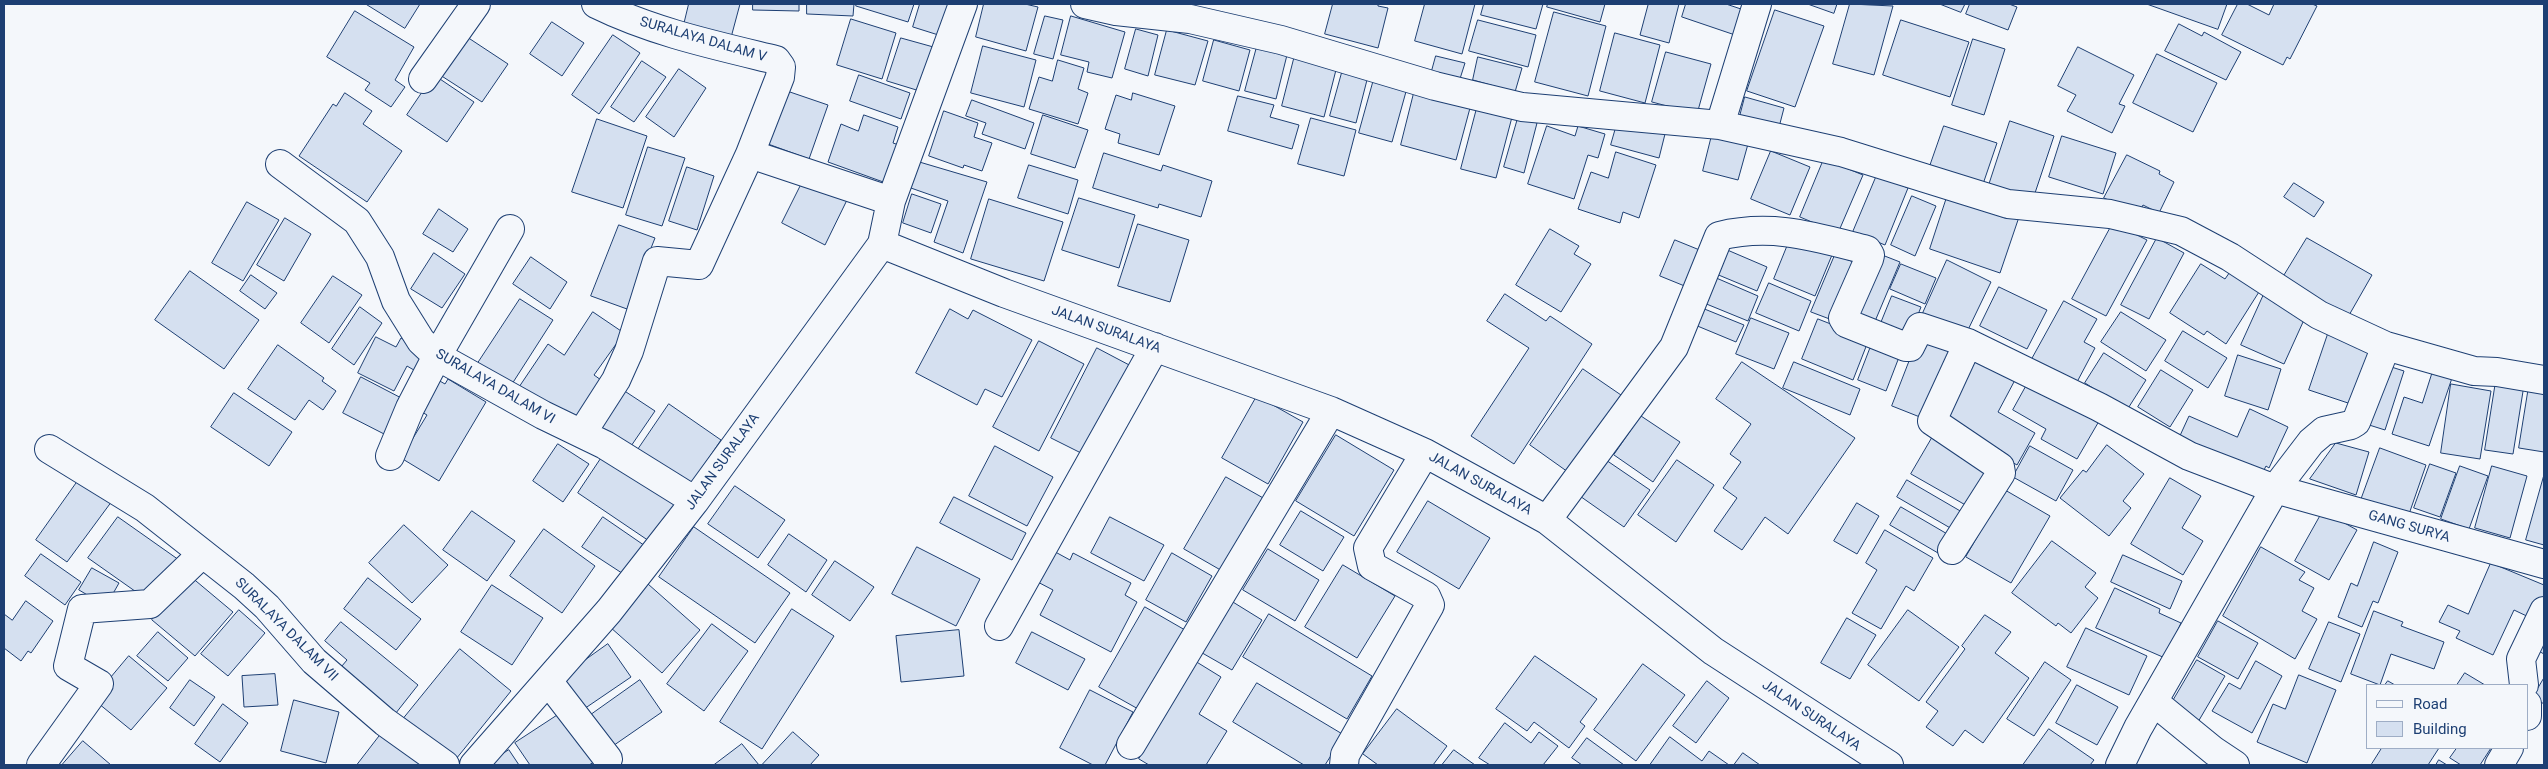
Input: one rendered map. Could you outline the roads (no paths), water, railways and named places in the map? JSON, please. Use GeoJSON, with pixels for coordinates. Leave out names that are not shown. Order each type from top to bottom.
{"type":"FeatureCollection","features":[{"type":"Feature","properties":{"kind":"street"},"geometry":{"type":"LineString","coordinates":[[422,79],[476,4]]}},
{"type":"Feature","properties":{"kind":"street","name":"SURALAYA DALAM V"},"geometry":{"type":"LineString","coordinates":[[596,4],[663,32],[776,60],[781,67],[780,77],[750,154]]}},
{"type":"Feature","properties":{"kind":"street"},"geometry":{"type":"LineString","coordinates":[[882,244],[891,201],[963,4]]}},
{"type":"Feature","properties":{"kind":"street"},"geometry":{"type":"LineString","coordinates":[[1086,4],[1116,11],[1190,19],[1280,40],[1435,86],[1522,107],[1720,125],[1841,152],[2008,204],[2110,214],[2181,230],[2230,257],[2320,315],[2386,346],[2474,371],[2544,380]]}},
{"type":"Feature","properties":{"kind":"street"},"geometry":{"type":"LineString","coordinates":[[1720,125],[1757,4]]}},
{"type":"Feature","properties":{"kind":"street"},"geometry":{"type":"LineString","coordinates":[[582,433],[616,380],[630,351],[657,261],[699,266],[750,154],[891,201]]}},
{"type":"Feature","properties":{"kind":"street","name":"SURALAYA DALAM VI"},"geometry":{"type":"LineString","coordinates":[[280,164],[357,221],[380,257],[396,301],[421,341],[437,356],[543,415],[605,445],[695,501]]}},
{"type":"Feature","properties":{"kind":"street"},"geometry":{"type":"LineString","coordinates":[[390,456],[410,408],[437,356],[510,229]]}},
{"type":"Feature","properties":{"kind":"street","name":"GANG SURYA"},"geometry":{"type":"LineString","coordinates":[[1547,520],[1674,347],[1719,236],[1742,231],[1776,230],[1868,250],[1869,259],[1843,318],[1846,324],[1906,348],[1910,347],[1920,327],[1968,343],[2100,407],[2190,456],[2275,489],[2544,564]]}},
{"type":"Feature","properties":{"kind":"street","name":"JALAN SURALAYA"},"geometry":{"type":"LineString","coordinates":[[474,765],[609,611],[695,501],[882,244],[1004,293],[1331,411],[1425,453],[1547,520],[1713,651],[1889,765]]}},
{"type":"Feature","properties":{"kind":"street"},"geometry":{"type":"LineString","coordinates":[[1952,550],[2001,473],[2000,466],[1932,421],[1968,343]]}},
{"type":"Feature","properties":{"kind":"street"},"geometry":{"type":"LineString","coordinates":[[2120,765],[2275,489],[2311,442],[2324,431],[2351,425],[2356,422],[2386,346]]}},
{"type":"Feature","properties":{"kind":"street"},"geometry":{"type":"LineString","coordinates":[[999,626],[1155,347]]}},
{"type":"Feature","properties":{"kind":"street"},"geometry":{"type":"LineString","coordinates":[[1131,745],[1331,411]]}},
{"type":"Feature","properties":{"kind":"street","name":"SURALAYA DALAM VII"},"geometry":{"type":"LineString","coordinates":[[49,449],[145,508],[244,586],[267,607],[314,661],[385,722],[445,765]]}},
{"type":"Feature","properties":{"kind":"street"},"geometry":{"type":"LineString","coordinates":[[1344,765],[1345,755],[1430,605],[1426,596],[1372,566],[1368,548],[1425,453]]}},
{"type":"Feature","properties":{"kind":"street"},"geometry":{"type":"LineString","coordinates":[[41,765],[99,684],[68,666],[82,609],[150,604],[202,554]]}},
{"type":"Feature","properties":{"kind":"street"},"geometry":{"type":"LineString","coordinates":[[2524,684],[2521,659],[2544,611]]}},
{"type":"Feature","properties":{"kind":"street"},"geometry":{"type":"LineString","coordinates":[[548,681],[608,759]]}},
{"type":"Feature","properties":{"kind":"street"},"geometry":{"type":"LineString","coordinates":[[2154,702],[2214,752],[2235,765]]}},
{"type":"Feature","properties":{"kind":"street"},"geometry":{"type":"LineString","coordinates":[[2499,765],[2508,749]]}}]}
